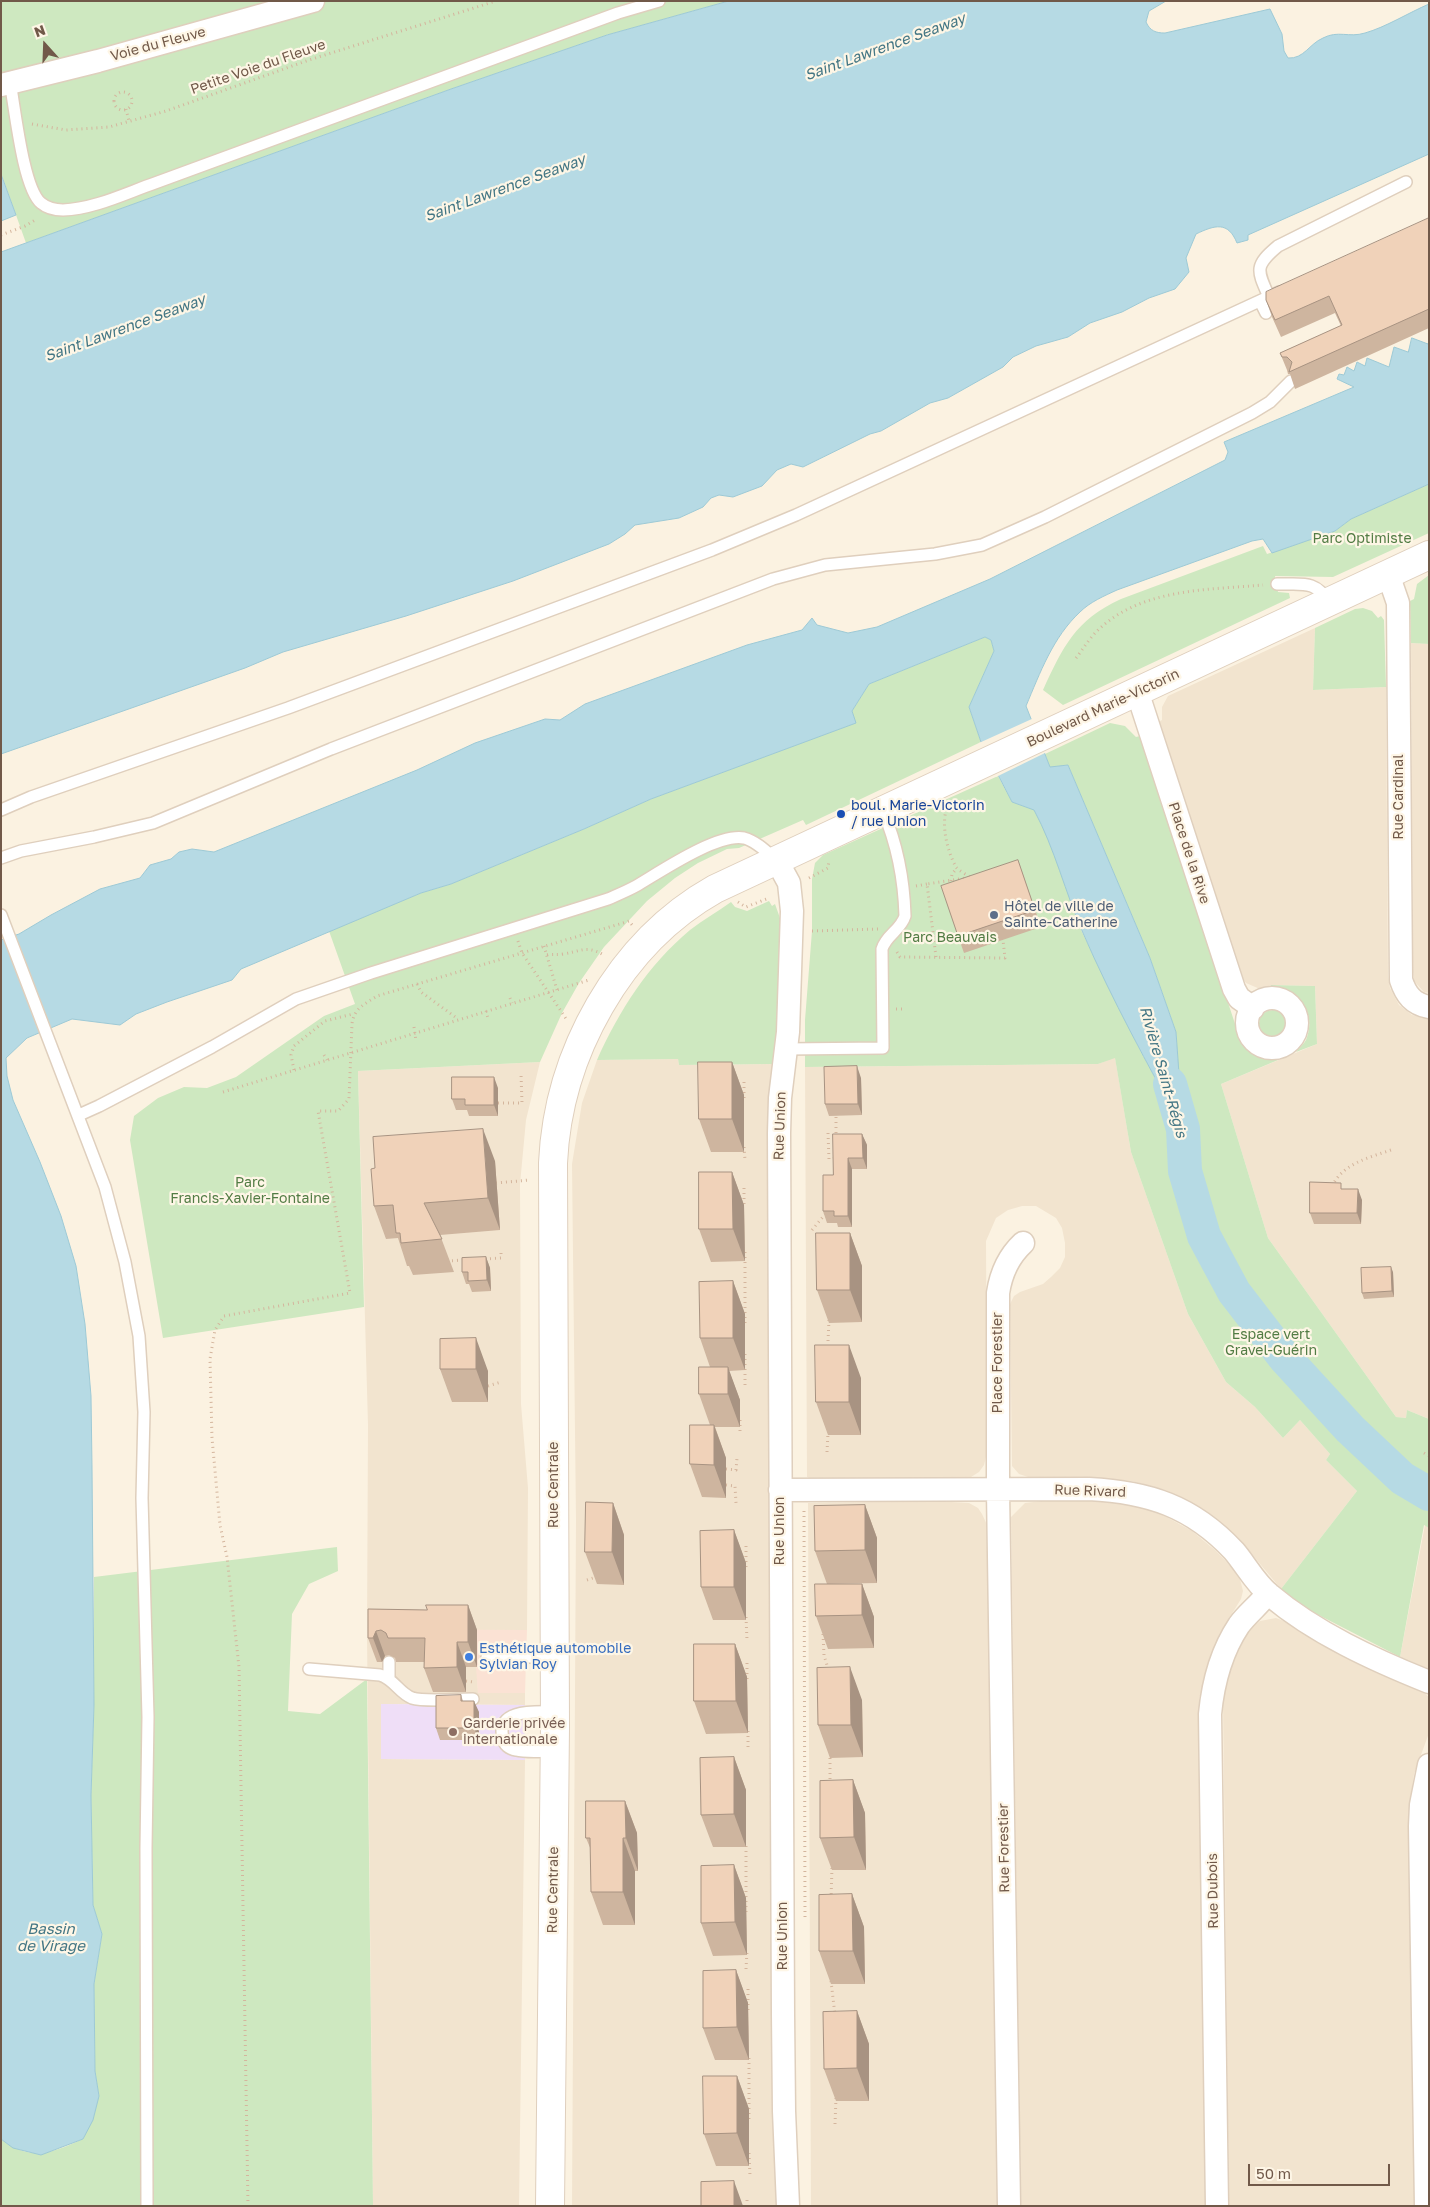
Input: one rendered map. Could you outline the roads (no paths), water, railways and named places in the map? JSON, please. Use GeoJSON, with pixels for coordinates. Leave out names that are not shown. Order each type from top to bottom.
{"type":"FeatureCollection","features":[{"type":"Feature","properties":{"kind":"street","name":"Voie du Fleuve"},"geometry":{"type":"LineString","coordinates":[[4,83],[98,61],[313,1]]}},
{"type":"Feature","properties":{"kind":"street","name":"Boulevard Marie-Victorin"},"geometry":{"type":"LineString","coordinates":[[777,861],[1429,555]]}},
{"type":"Feature","properties":{"kind":"street","name":"Rue Cardinal"},"geometry":{"type":"LineString","coordinates":[[1388,574],[1398,603],[1401,980],[1410,999],[1418,1004],[1429,1007]]}},
{"type":"Feature","properties":{"kind":"street","name":"Place de la Rive"},"geometry":{"type":"LineString","coordinates":[[1137,692],[1234,989],[1239,998],[1253,1008]]}},
{"type":"Feature","properties":{"kind":"street","name":"Rue Union"},"geometry":{"type":"LineString","coordinates":[[777,861],[787,876],[791,903],[786,1049],[779,1112],[784,2111],[788,2206]]}},
{"type":"Feature","properties":{"kind":"street","name":"Rue Centrale"},"geometry":{"type":"LineString","coordinates":[[550,2206],[555,1751],[553,1163],[557,1125],[566,1085],[580,1044],[622,972],[649,940],[683,909],[700,898],[777,861]]}},
{"type":"Feature","properties":{"kind":"street","name":"Place Forestier"},"geometry":{"type":"LineString","coordinates":[[998,1491],[998,1293],[1005,1267],[1015,1250],[1023,1243]]}},
{"type":"Feature","properties":{"kind":"street","name":"Rue Rivard"},"geometry":{"type":"LineString","coordinates":[[780,1490],[998,1491],[1088,1489],[1116,1490],[1161,1500],[1196,1519],[1219,1536],[1268,1593],[1295,1614],[1386,1664],[1429,1682]]}},
{"type":"Feature","properties":{"kind":"street","name":"Rue Forestier"},"geometry":{"type":"LineString","coordinates":[[998,1491],[1009,2206]]}},
{"type":"Feature","properties":{"kind":"street","name":"Rue Dubois"},"geometry":{"type":"LineString","coordinates":[[1217,2206],[1210,1714],[1216,1675],[1233,1634],[1246,1616],[1268,1593]]}},
{"type":"Feature","properties":{"kind":"street"},"geometry":{"type":"LineString","coordinates":[[1426,2206],[1425,1924],[1421,1805],[1429,1766]]}},
{"type":"Feature","properties":{"kind":"lane"},"geometry":{"type":"LineString","coordinates":[[4,83],[36,197],[46,206],[62,210],[75,208],[155,183],[618,13],[659,1]]}},
{"type":"Feature","properties":{"kind":"lane"},"geometry":{"type":"LineString","coordinates":[[1266,313],[1259,270],[1266,256],[1278,246],[1406,182]]}},
{"type":"Feature","properties":{"kind":"lane"},"geometry":{"type":"LineString","coordinates":[[1,810],[30,797],[288,708],[712,550],[813,508],[1293,286]]}},
{"type":"Feature","properties":{"kind":"lane"},"geometry":{"type":"LineString","coordinates":[[1,858],[21,851],[153,823],[331,748],[773,579],[825,564],[935,554],[982,545],[1045,517],[1252,413],[1270,402],[1292,381]]}},
{"type":"Feature","properties":{"kind":"lane"},"geometry":{"type":"LineString","coordinates":[[1276,584],[1318,587],[1328,602]]}},
{"type":"Feature","properties":{"kind":"lane"},"geometry":{"type":"LineString","coordinates":[[786,1049],[883,1048],[882,949],[887,939],[903,923],[905,916],[897,850],[882,811]]}},
{"type":"Feature","properties":{"kind":"lane"},"geometry":{"type":"LineString","coordinates":[[79,1115],[204,1052],[296,999],[371,973],[608,899],[634,888],[680,860],[712,845],[735,838],[747,839],[777,861]]}},
{"type":"Feature","properties":{"kind":"lane"},"geometry":{"type":"LineString","coordinates":[[1,915],[103,1179],[119,1236],[135,1309],[142,1364],[144,1412],[142,1498],[148,1717],[146,1848],[147,2206]]}},
{"type":"Feature","properties":{"kind":"lane"},"geometry":{"type":"LineString","coordinates":[[487,1658],[554,1658]]}},
{"type":"Feature","properties":{"kind":"lane"},"geometry":{"type":"LineString","coordinates":[[389,1662],[389,1678]]}},
{"type":"Feature","properties":{"kind":"lane"},"geometry":{"type":"LineString","coordinates":[[309,1669],[367,1672],[389,1678],[404,1693],[413,1698],[472,1699]]}},
{"type":"Feature","properties":{"kind":"lane"},"geometry":{"type":"LineString","coordinates":[[555,1712],[522,1712],[508,1718],[502,1728],[502,1737],[508,1747],[516,1750],[555,1751]]}},
{"type":"Feature","properties":{"kind":"water","name":"Saint Lawrence Seaway"},"geometry":{"type":"Polygon","coordinates":[[[729,1],[1166,1],[1149,11],[1146,22],[1149,28],[1159,33],[1270,9],[1282,34],[1284,51],[1288,58],[1294,58],[1302,54],[1318,41],[1328,36],[1365,33],[1429,4],[1429,154],[1248,235],[1248,240],[1237,243],[1229,231],[1220,227],[1196,234],[1186,258],[1189,272],[1175,289],[1149,298],[1122,312],[1090,323],[1068,337],[1036,346],[1013,357],[1003,367],[948,398],[930,403],[881,431],[870,434],[803,467],[791,464],[777,470],[762,486],[733,497],[719,495],[711,498],[703,507],[679,518],[635,525],[609,544],[513,581],[406,616],[283,652],[245,668],[1,754],[1,252],[451,89],[607,35],[729,1]]]}},
{"type":"Feature","properties":{"kind":"water"},"geometry":{"type":"Polygon","coordinates":[[[1,174],[16,215],[1,221],[1,174]]]}},
{"type":"Feature","properties":{"kind":"water","name":"Bassin de Virage"},"geometry":{"type":"Polygon","coordinates":[[[1412,338],[1428,344],[1429,342],[1429,484],[1351,519],[1335,531],[1272,553],[1263,539],[1252,541],[1117,590],[1097,600],[1080,612],[1062,633],[1048,656],[1026,706],[1050,767],[1068,765],[1150,958],[1176,1032],[1183,1129],[1094,958],[1048,840],[1034,810],[1012,802],[981,742],[969,707],[994,651],[991,640],[985,637],[869,684],[852,711],[856,723],[651,799],[451,884],[421,893],[241,969],[232,980],[136,1014],[120,1025],[72,1019],[27,1038],[6,1058],[7,1076],[13,1100],[61,1216],[76,1266],[85,1324],[91,1396],[92,1467],[94,1705],[91,1796],[93,1905],[102,1934],[94,1984],[95,2071],[99,2096],[93,2120],[83,2139],[41,2155],[13,2148],[1,2139],[1,940],[19,934],[100,889],[140,878],[150,865],[171,859],[179,852],[192,849],[214,852],[417,770],[475,743],[545,719],[560,720],[585,704],[747,645],[802,630],[812,618],[817,625],[848,633],[877,627],[990,579],[1225,460],[1228,452],[1224,442],[1354,387],[1337,379],[1339,374],[1344,375],[1347,367],[1354,371],[1357,362],[1365,366],[1367,358],[1389,367],[1394,347],[1408,352],[1412,338]]]}},
{"type":"Feature","properties":{"kind":"waterway","name":"Rivière Saint-Régis"},"geometry":{"type":"LineString","coordinates":[[1170,1084],[1183,1129],[1185,1171],[1204,1236],[1234,1292],[1284,1357],[1350,1429],[1402,1478],[1429,1494]]}},
{"type":"Feature","properties":{"kind":"place","name":"boul. Marie-Victorin / rue Union"},"geometry":{"type":"Point","coordinates":[841,814]}},
{"type":"Feature","properties":{"kind":"place","name":"Hôtel de ville de Sainte-Catherine"},"geometry":{"type":"Point","coordinates":[994,915]}},
{"type":"Feature","properties":{"kind":"place","name":"Esthétique automobile Sylvian Roy"},"geometry":{"type":"Point","coordinates":[469,1657]}},
{"type":"Feature","properties":{"kind":"place","name":"Garderie privée internationale"},"geometry":{"type":"Point","coordinates":[453,1732]}},
{"type":"Feature","properties":{"kind":"park label","name":"Parc Optimiste"},"geometry":{"type":"Point","coordinates":[1362,539]}},
{"type":"Feature","properties":{"kind":"park label","name":"Parc Beauvais"},"geometry":{"type":"Point","coordinates":[950,938]}},
{"type":"Feature","properties":{"kind":"park label","name":"Parc Francis-Xavier-Fontaine"},"geometry":{"type":"Point","coordinates":[250,1192]}},
{"type":"Feature","properties":{"kind":"park label","name":"Espace vert Gravel-Guérin"},"geometry":{"type":"Point","coordinates":[1271,1344]}}]}
